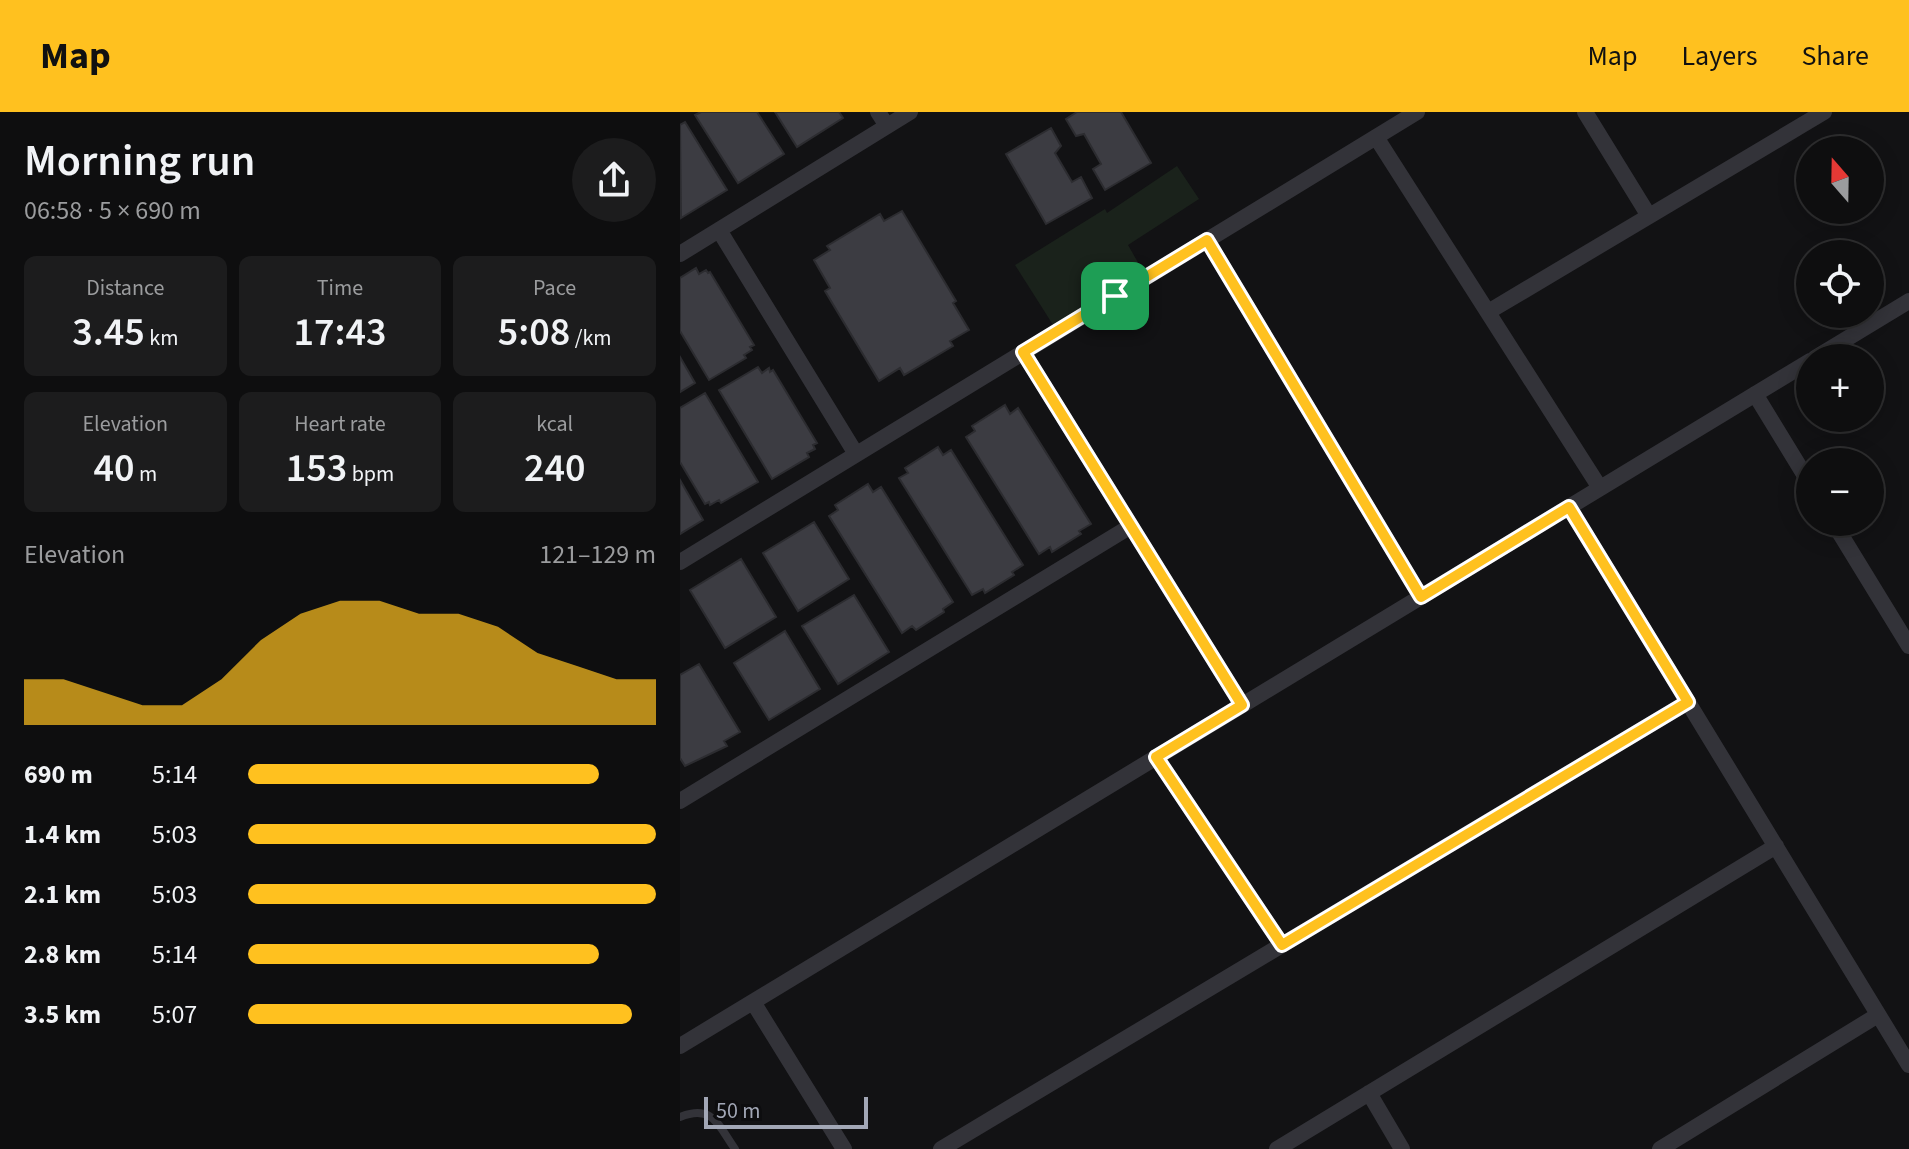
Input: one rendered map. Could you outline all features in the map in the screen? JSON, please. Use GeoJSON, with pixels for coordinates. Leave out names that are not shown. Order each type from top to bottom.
{"type":"FeatureCollection","features":[{"type":"Feature","properties":{"kind":"street"},"geometry":{"type":"LineString","coordinates":[[680,254],[883,119],[910,112]]}},
{"type":"Feature","properties":{"kind":"street"},"geometry":{"type":"LineString","coordinates":[[680,562],[1417,112]]}},
{"type":"Feature","properties":{"kind":"street"},"geometry":{"type":"LineString","coordinates":[[1585,112],[1649,216]]}},
{"type":"Feature","properties":{"kind":"street"},"geometry":{"type":"LineString","coordinates":[[1488,312],[1821,113]]}},
{"type":"Feature","properties":{"kind":"street"},"geometry":{"type":"LineString","coordinates":[[1376,137],[1600,488]]}},
{"type":"Feature","properties":{"kind":"street"},"geometry":{"type":"LineString","coordinates":[[719,230],[856,454]]}},
{"type":"Feature","properties":{"kind":"street"},"geometry":{"type":"LineString","coordinates":[[1207,240],[1421,597]]}},
{"type":"Feature","properties":{"kind":"street"},"geometry":{"type":"LineString","coordinates":[[1838,344],[1909,301]]}},
{"type":"Feature","properties":{"kind":"street"},"geometry":{"type":"LineString","coordinates":[[1023,352],[1242,705]]}},
{"type":"Feature","properties":{"kind":"street"},"geometry":{"type":"LineString","coordinates":[[680,1046],[1796,369]]}},
{"type":"Feature","properties":{"kind":"street"},"geometry":{"type":"LineString","coordinates":[[1755,394],[1796,461]]}},
{"type":"Feature","properties":{"kind":"street"},"geometry":{"type":"LineString","coordinates":[[1569,507],[1909,1065]]}},
{"type":"Feature","properties":{"kind":"street"},"geometry":{"type":"LineString","coordinates":[[680,801],[1131,526]]}},
{"type":"Feature","properties":{"kind":"street"},"geometry":{"type":"LineString","coordinates":[[1842,536],[1909,646]]}},
{"type":"Feature","properties":{"kind":"street"},"geometry":{"type":"LineString","coordinates":[[941,1149],[1688,702]]}},
{"type":"Feature","properties":{"kind":"street"},"geometry":{"type":"LineString","coordinates":[[1156,757],[1282,945]]}},
{"type":"Feature","properties":{"kind":"street"},"geometry":{"type":"LineString","coordinates":[[1277,1149],[1776,846]]}},
{"type":"Feature","properties":{"kind":"street"},"geometry":{"type":"LineString","coordinates":[[753,1002],[844,1149]]}},
{"type":"Feature","properties":{"kind":"street"},"geometry":{"type":"LineString","coordinates":[[1660,1149],[1878,1015]]}},
{"type":"Feature","properties":{"kind":"street"},"geometry":{"type":"LineString","coordinates":[[1369,1093],[1402,1149]]}},
{"type":"Feature","properties":{"kind":"lane"},"geometry":{"type":"LineString","coordinates":[[680,1117],[694,1112],[706,1113],[714,1119],[735,1149]]}},
{"type":"Feature","properties":{"kind":"shaded area"},"geometry":{"type":"Polygon","coordinates":[[[1177,166],[1199,199],[1128,245],[1144,273],[1055,328],[1015,265],[1105,209],[1107,213],[1177,166]]]}},
{"type":"Feature","properties":{"kind":"building"},"geometry":{"type":"Polygon","coordinates":[[[701,112],[757,112],[784,154],[738,183],[695,115],[701,112]]]}},
{"type":"Feature","properties":{"kind":"building"},"geometry":{"type":"Polygon","coordinates":[[[775,112],[839,112],[843,118],[797,147],[775,112]]]}},
{"type":"Feature","properties":{"kind":"building"},"geometry":{"type":"Polygon","coordinates":[[[1077,112],[1121,112],[1151,163],[1105,190],[1093,169],[1101,164],[1084,134],[1076,136],[1066,119],[1077,112]]]}},
{"type":"Feature","properties":{"kind":"building"},"geometry":{"type":"Polygon","coordinates":[[[685,122],[727,190],[681,218],[680,125],[685,122]]]}},
{"type":"Feature","properties":{"kind":"building"},"geometry":{"type":"Polygon","coordinates":[[[1051,128],[1061,146],[1055,153],[1072,182],[1081,177],[1092,198],[1046,224],[1006,154],[1051,128]]]}},
{"type":"Feature","properties":{"kind":"building"},"geometry":{"type":"Polygon","coordinates":[[[902,211],[956,301],[953,303],[969,330],[950,341],[953,346],[904,375],[900,368],[879,381],[825,291],[830,288],[814,260],[830,250],[827,246],[880,214],[884,221],[902,211]]]}},
{"type":"Feature","properties":{"kind":"building"},"geometry":{"type":"Polygon","coordinates":[[[696,268],[699,274],[706,270],[710,272],[754,345],[744,355],[746,358],[709,380],[680,331],[680,278],[696,268]]]}},
{"type":"Feature","properties":{"kind":"building"},"geometry":{"type":"Polygon","coordinates":[[[680,357],[695,383],[680,392],[680,357]]]}},
{"type":"Feature","properties":{"kind":"building"},"geometry":{"type":"Polygon","coordinates":[[[758,367],[762,373],[769,368],[770,372],[773,370],[817,443],[813,445],[815,449],[807,453],[809,457],[772,479],[719,390],[758,367]]]}},
{"type":"Feature","properties":{"kind":"building"},"geometry":{"type":"Polygon","coordinates":[[[705,393],[758,482],[721,503],[719,500],[710,505],[709,502],[705,504],[680,462],[680,408],[705,393]]]}},
{"type":"Feature","properties":{"kind":"building"},"geometry":{"type":"Polygon","coordinates":[[[1005,405],[1010,414],[1018,408],[1091,524],[1052,552],[1050,547],[1039,554],[966,437],[975,431],[972,426],[1005,405]]]}},
{"type":"Feature","properties":{"kind":"building"},"geometry":{"type":"Polygon","coordinates":[[[938,447],[943,455],[951,450],[1023,565],[1012,572],[1014,575],[985,593],[983,589],[972,595],[899,478],[908,473],[905,468],[938,447]]]}},
{"type":"Feature","properties":{"kind":"building"},"geometry":{"type":"Polygon","coordinates":[[[680,480],[703,520],[680,534],[680,480]]]}},
{"type":"Feature","properties":{"kind":"building"},"geometry":{"type":"Polygon","coordinates":[[[868,484],[873,492],[881,487],[953,602],[943,609],[944,612],[916,630],[912,626],[902,633],[829,516],[838,510],[835,505],[868,484]]]}},
{"type":"Feature","properties":{"kind":"building"},"geometry":{"type":"Polygon","coordinates":[[[814,522],[849,579],[798,611],[763,553],[814,522]]]}},
{"type":"Feature","properties":{"kind":"building"},"geometry":{"type":"Polygon","coordinates":[[[741,559],[776,617],[725,648],[690,590],[741,559]]]}},
{"type":"Feature","properties":{"kind":"building"},"geometry":{"type":"Polygon","coordinates":[[[854,595],[889,652],[838,684],[802,626],[854,595]]]}},
{"type":"Feature","properties":{"kind":"building"},"geometry":{"type":"Polygon","coordinates":[[[785,631],[820,689],[769,720],[734,663],[785,631]]]}},
{"type":"Feature","properties":{"kind":"building"},"geometry":{"type":"Polygon","coordinates":[[[699,664],[740,732],[724,741],[727,746],[685,766],[680,758],[680,675],[699,664]]]}},
{"type":"Feature","properties":{"kind":"route"},"geometry":{"type":"LineString","coordinates":[[1207,240],[1421,597],[1569,507],[1688,702],[1282,945],[1156,757],[1242,705],[1023,352],[1115,296],[1207,240]]}}]}
